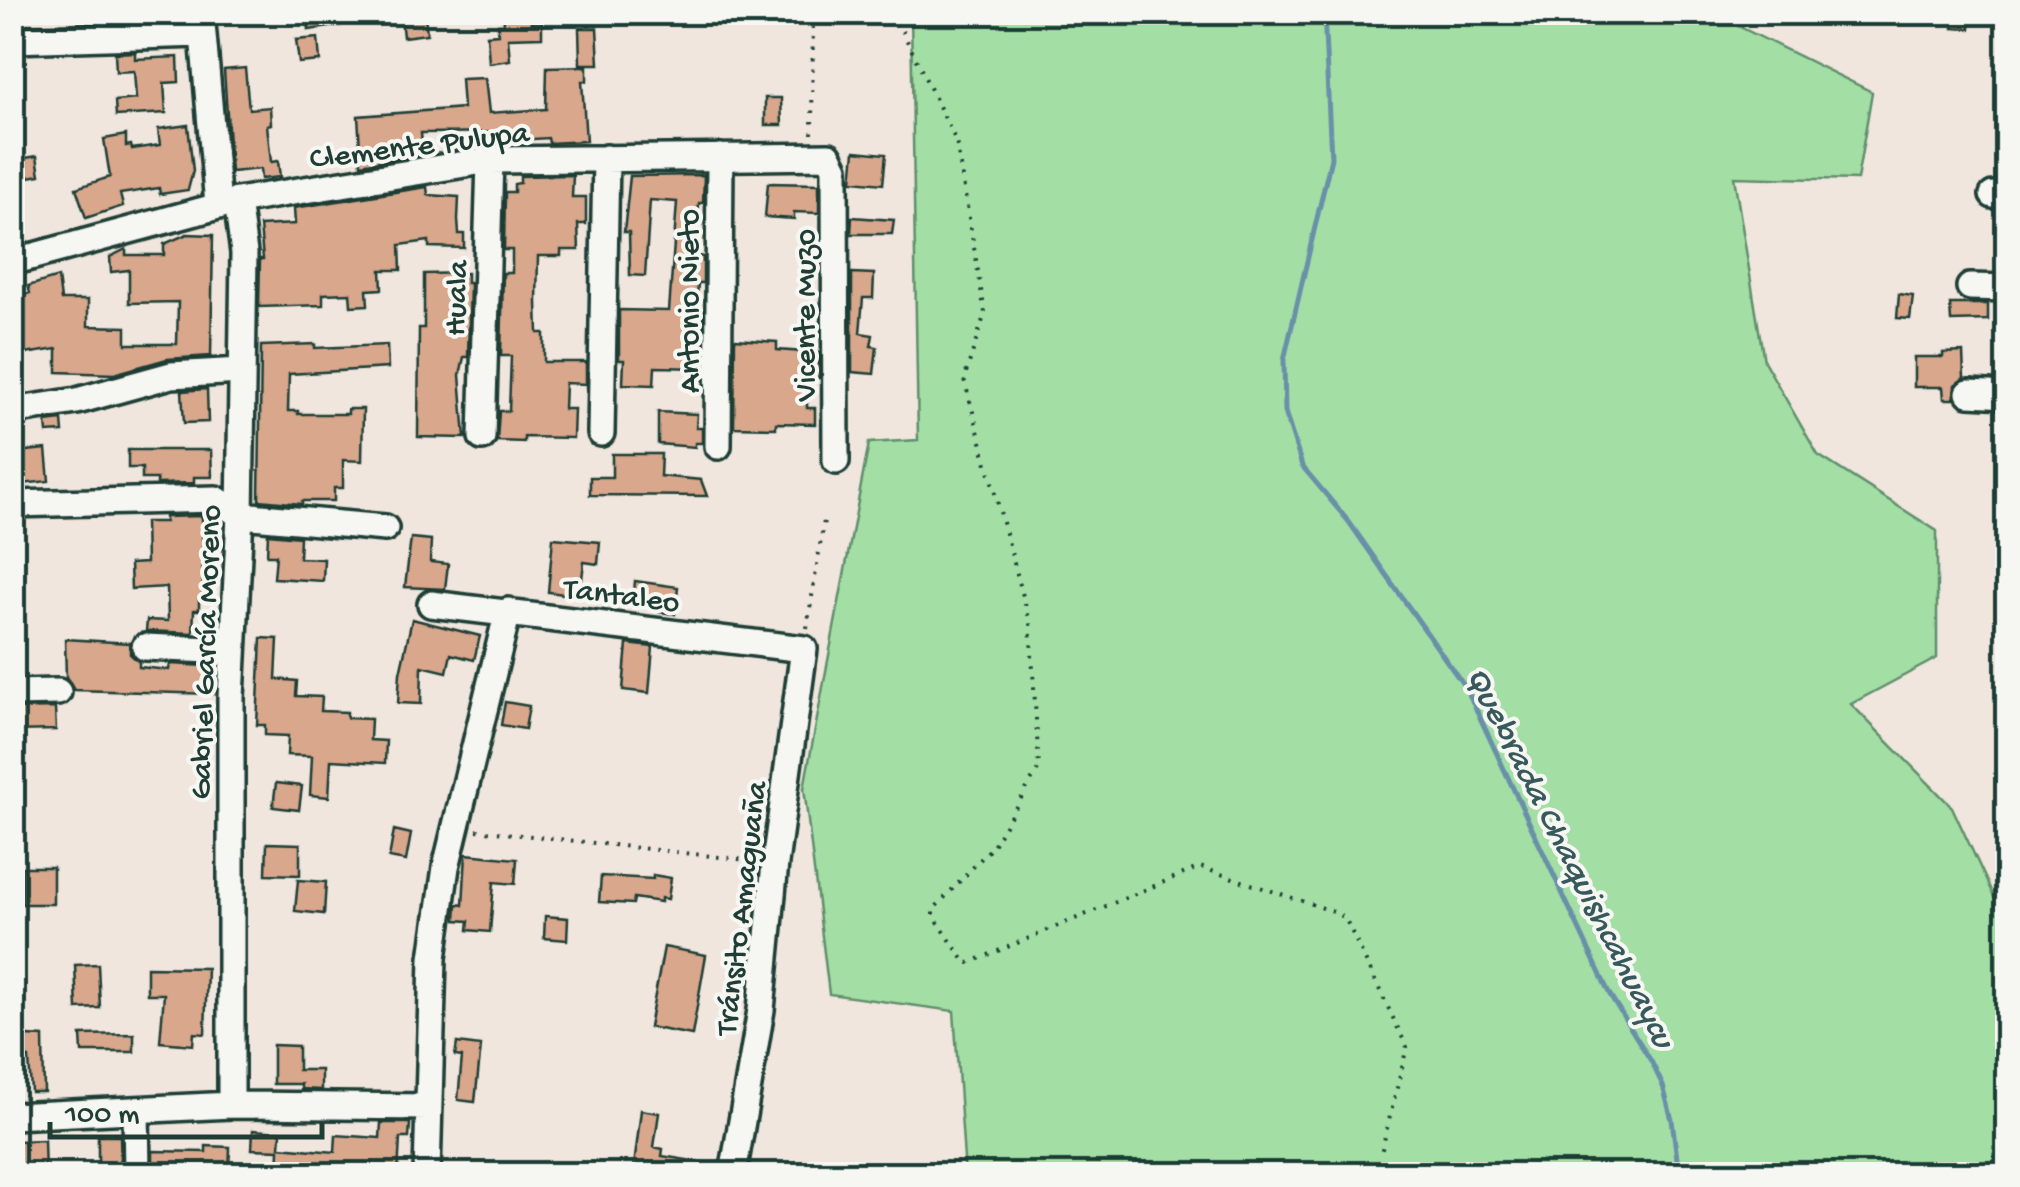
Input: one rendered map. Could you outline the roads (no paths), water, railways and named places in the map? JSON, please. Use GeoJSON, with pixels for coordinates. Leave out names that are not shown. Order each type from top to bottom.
{"type":"FeatureCollection","features":[{"type":"Feature","properties":{"kind":"street"},"geometry":{"type":"LineString","coordinates":[[12,40],[201,24]]}},
{"type":"Feature","properties":{"kind":"street","name":"Gabriel García Moreno"},"geometry":{"type":"LineString","coordinates":[[201,24],[228,203],[244,253],[240,515],[233,651],[231,1105]]}},
{"type":"Feature","properties":{"kind":"street","name":"Clemente Pulupa"},"geometry":{"type":"LineString","coordinates":[[12,262],[228,203],[490,160],[812,154],[829,156],[835,168]]}},
{"type":"Feature","properties":{"kind":"street","name":"Antonio Nieto"},"geometry":{"type":"LineString","coordinates":[[718,446],[720,157]]}},
{"type":"Feature","properties":{"kind":"street"},"geometry":{"type":"LineString","coordinates":[[601,433],[606,158]]}},
{"type":"Feature","properties":{"kind":"street","name":"Huala"},"geometry":{"type":"LineString","coordinates":[[482,437],[490,160]]}},
{"type":"Feature","properties":{"kind":"street","name":"Vicente Muzo"},"geometry":{"type":"LineString","coordinates":[[835,168],[836,461]]}},
{"type":"Feature","properties":{"kind":"street"},"geometry":{"type":"LineString","coordinates":[[1970,286],[2008,288]]}},
{"type":"Feature","properties":{"kind":"street"},"geometry":{"type":"LineString","coordinates":[[12,410],[77,401],[171,375],[240,371]]}},
{"type":"Feature","properties":{"kind":"street"},"geometry":{"type":"LineString","coordinates":[[1969,393],[2008,395]]}},
{"type":"Feature","properties":{"kind":"street"},"geometry":{"type":"LineString","coordinates":[[12,504],[216,500],[240,515],[385,528]]}},
{"type":"Feature","properties":{"kind":"street","name":"Tantaleo"},"geometry":{"type":"LineString","coordinates":[[431,604],[804,649]]}},
{"type":"Feature","properties":{"kind":"street"},"geometry":{"type":"LineString","coordinates":[[428,1174],[433,958],[446,867],[508,611]]}},
{"type":"Feature","properties":{"kind":"street"},"geometry":{"type":"LineString","coordinates":[[145,647],[233,651]]}},
{"type":"Feature","properties":{"kind":"street","name":"Tránsito Amaguaña"},"geometry":{"type":"LineString","coordinates":[[734,1174],[761,1010],[775,863],[804,649]]}},
{"type":"Feature","properties":{"kind":"street"},"geometry":{"type":"LineString","coordinates":[[12,693],[58,692]]}},
{"type":"Feature","properties":{"kind":"street"},"geometry":{"type":"LineString","coordinates":[[12,1116],[231,1105],[428,1107]]}},
{"type":"Feature","properties":{"kind":"street"},"geometry":{"type":"LineString","coordinates":[[136,1110],[137,1174]]}},
{"type":"Feature","properties":{"kind":"waterway","name":"Quebrada Chaquishcahuaycu"},"geometry":{"type":"LineString","coordinates":[[1324,12],[1331,158],[1284,360],[1285,412],[1302,466],[1349,522],[1467,690],[1610,995],[1663,1086],[1679,1174]]}}]}
